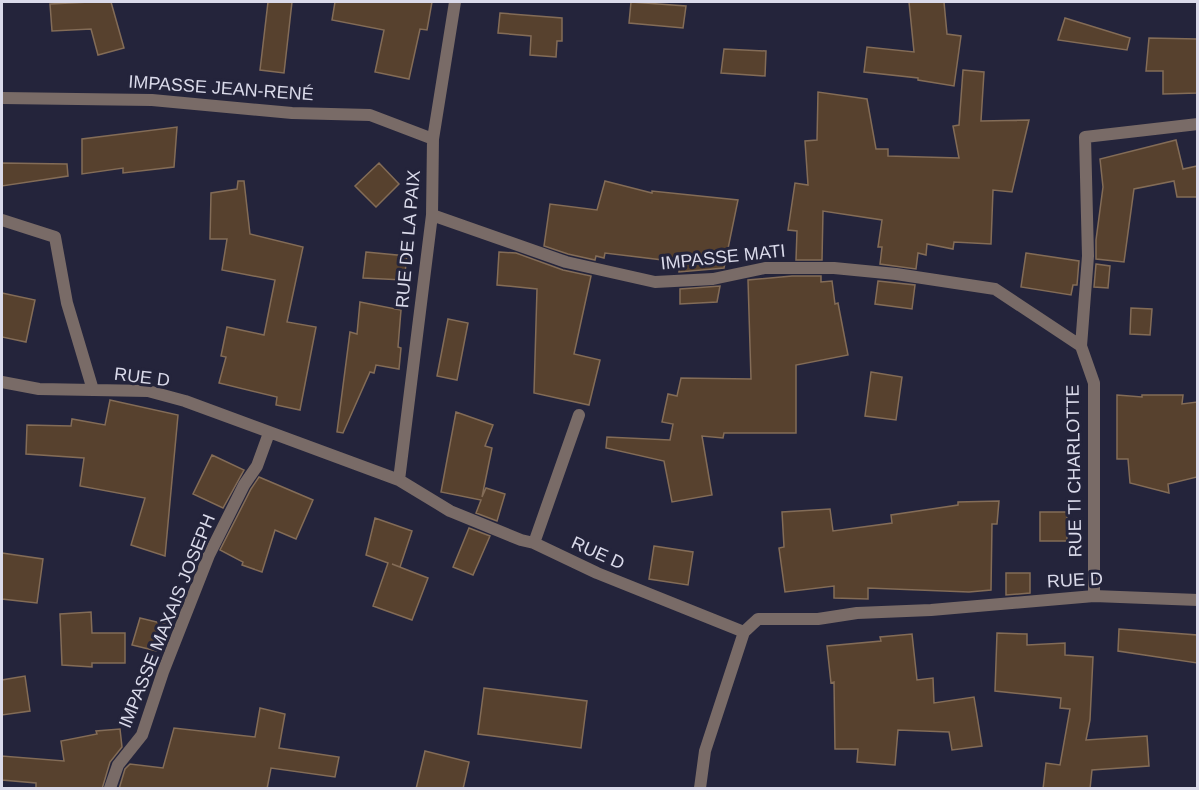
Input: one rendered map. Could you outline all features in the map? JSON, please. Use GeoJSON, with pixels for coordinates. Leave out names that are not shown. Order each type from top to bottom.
{"type":"FeatureCollection","features":[{"type":"Feature","properties":{"kind":"street","name":"RUE DE LA PAIX"},"geometry":{"type":"LineString","coordinates":[[399,480],[432,216],[433,139],[455,2]]}},
{"type":"Feature","properties":{"kind":"street","name":"IMPASSE JEAN-RENÉ"},"geometry":{"type":"LineString","coordinates":[[2,98],[152,100],[292,113],[370,115],[433,139]]}},
{"type":"Feature","properties":{"kind":"street","name":"RUE TI CHARLOTTE"},"geometry":{"type":"LineString","coordinates":[[1094,596],[1094,383],[1081,346],[1088,256],[1085,137],[1197,124]]}},
{"type":"Feature","properties":{"kind":"street","name":"IMPASSE MATI"},"geometry":{"type":"LineString","coordinates":[[432,216],[566,262],[655,282],[712,279],[765,268],[834,268],[896,274],[995,289],[1081,346]]}},
{"type":"Feature","properties":{"kind":"street"},"geometry":{"type":"LineString","coordinates":[[2,220],[55,237],[67,303],[93,390]]}},
{"type":"Feature","properties":{"kind":"street","name":"RUE D"},"geometry":{"type":"LineString","coordinates":[[2,381],[39,389],[148,392],[185,401],[399,480],[450,512],[534,543],[597,573],[744,632],[758,619],[818,619],[857,613],[931,610],[1094,596],[1197,600]]}},
{"type":"Feature","properties":{"kind":"street"},"geometry":{"type":"LineString","coordinates":[[534,543],[579,415]]}},
{"type":"Feature","properties":{"kind":"street","name":"IMPASSE MAXAIS JOSEPH"},"geometry":{"type":"LineString","coordinates":[[110,789],[118,765],[142,735],[209,555],[244,485],[257,466],[269,433]]}},
{"type":"Feature","properties":{"kind":"street"},"geometry":{"type":"LineString","coordinates":[[700,789],[705,751],[744,632]]}},
{"type":"Feature","properties":{"kind":"building"},"geometry":{"type":"Polygon","coordinates":[[[111,2],[124,48],[98,55],[91,29],[52,31],[50,4],[111,2]]]}},
{"type":"Feature","properties":{"kind":"building"},"geometry":{"type":"Polygon","coordinates":[[[268,2],[292,2],[284,73],[260,70],[268,2]]]}},
{"type":"Feature","properties":{"kind":"building"},"geometry":{"type":"Polygon","coordinates":[[[335,2],[432,2],[427,30],[420,29],[409,79],[375,72],[384,30],[332,20],[335,2]]]}},
{"type":"Feature","properties":{"kind":"building"},"geometry":{"type":"Polygon","coordinates":[[[631,2],[686,6],[683,28],[629,23],[631,2]]]}},
{"type":"Feature","properties":{"kind":"building"},"geometry":{"type":"Polygon","coordinates":[[[909,2],[944,2],[947,34],[961,36],[954,86],[918,80],[918,78],[864,72],[867,47],[914,52],[909,2]]]}},
{"type":"Feature","properties":{"kind":"building"},"geometry":{"type":"Polygon","coordinates":[[[500,13],[562,18],[562,41],[557,41],[556,57],[530,55],[531,36],[498,33],[500,13]]]}},
{"type":"Feature","properties":{"kind":"building"},"geometry":{"type":"Polygon","coordinates":[[[1065,18],[1130,38],[1127,50],[1058,40],[1065,18]]]}},
{"type":"Feature","properties":{"kind":"building"},"geometry":{"type":"Polygon","coordinates":[[[1149,38],[1197,39],[1197,93],[1163,94],[1163,71],[1146,71],[1149,38]]]}},
{"type":"Feature","properties":{"kind":"building"},"geometry":{"type":"Polygon","coordinates":[[[724,49],[766,51],[765,76],[721,73],[724,49]]]}},
{"type":"Feature","properties":{"kind":"building"},"geometry":{"type":"Polygon","coordinates":[[[963,70],[984,72],[981,121],[1029,120],[1012,192],[993,190],[991,244],[954,242],[953,249],[927,244],[926,255],[918,253],[916,269],[880,264],[882,247],[878,247],[882,220],[823,211],[822,260],[796,260],[797,231],[788,230],[795,183],[808,185],[805,141],[817,140],[818,92],[867,99],[876,149],[888,149],[888,156],[959,158],[953,126],[959,125],[963,70]]]}},
{"type":"Feature","properties":{"kind":"building"},"geometry":{"type":"Polygon","coordinates":[[[177,127],[174,167],[123,173],[123,168],[82,174],[82,139],[177,127]]]}},
{"type":"Feature","properties":{"kind":"building"},"geometry":{"type":"Polygon","coordinates":[[[1176,140],[1183,169],[1197,166],[1197,197],[1177,197],[1174,181],[1134,189],[1124,262],[1096,259],[1096,240],[1103,187],[1100,159],[1176,140]]]}},
{"type":"Feature","properties":{"kind":"building"},"geometry":{"type":"Polygon","coordinates":[[[2,163],[67,164],[68,176],[2,186],[2,163]]]}},
{"type":"Feature","properties":{"kind":"building"},"geometry":{"type":"Polygon","coordinates":[[[379,163],[399,184],[376,207],[355,186],[379,163]]]}},
{"type":"Feature","properties":{"kind":"building"},"geometry":{"type":"Polygon","coordinates":[[[238,181],[244,181],[250,234],[303,247],[287,322],[316,327],[300,410],[276,405],[277,397],[219,383],[226,357],[221,356],[227,327],[264,335],[275,280],[222,270],[227,239],[210,239],[211,193],[237,189],[238,181]]]}},
{"type":"Feature","properties":{"kind":"building"},"geometry":{"type":"Polygon","coordinates":[[[605,181],[652,193],[652,191],[738,200],[724,268],[679,272],[679,262],[605,253],[604,258],[596,256],[595,260],[544,246],[550,204],[597,210],[605,181]]]}},
{"type":"Feature","properties":{"kind":"building"},"geometry":{"type":"Polygon","coordinates":[[[366,252],[407,256],[404,280],[363,278],[366,252]]]}},
{"type":"Feature","properties":{"kind":"building"},"geometry":{"type":"Polygon","coordinates":[[[499,252],[516,253],[563,270],[591,276],[574,354],[600,360],[589,405],[534,393],[537,289],[497,285],[499,252]]]}},
{"type":"Feature","properties":{"kind":"building"},"geometry":{"type":"Polygon","coordinates":[[[1026,253],[1079,261],[1077,285],[1073,285],[1071,295],[1021,287],[1026,253]]]}},
{"type":"Feature","properties":{"kind":"building"},"geometry":{"type":"Polygon","coordinates":[[[1096,264],[1110,266],[1108,288],[1094,287],[1096,264]]]}},
{"type":"Feature","properties":{"kind":"building"},"geometry":{"type":"Polygon","coordinates":[[[821,276],[821,282],[832,281],[835,304],[838,303],[848,355],[796,365],[796,433],[724,433],[723,438],[702,436],[712,495],[672,502],[664,461],[606,448],[607,437],[670,440],[673,424],[662,422],[668,394],[677,396],[681,378],[751,379],[748,280],[821,276]]]}},
{"type":"Feature","properties":{"kind":"building"},"geometry":{"type":"Polygon","coordinates":[[[878,281],[915,285],[912,309],[875,304],[878,281]]]}},
{"type":"Feature","properties":{"kind":"building"},"geometry":{"type":"Polygon","coordinates":[[[720,286],[717,302],[680,304],[680,289],[720,286]]]}},
{"type":"Feature","properties":{"kind":"building"},"geometry":{"type":"Polygon","coordinates":[[[2,293],[35,300],[26,342],[2,337],[2,293]]]}},
{"type":"Feature","properties":{"kind":"building"},"geometry":{"type":"Polygon","coordinates":[[[360,302],[401,310],[399,369],[376,365],[374,373],[370,372],[343,433],[337,432],[350,332],[357,334],[360,302]]]}},
{"type":"Feature","properties":{"kind":"building"},"geometry":{"type":"Polygon","coordinates":[[[1131,308],[1152,309],[1150,335],[1130,334],[1131,308]]]}},
{"type":"Feature","properties":{"kind":"building"},"geometry":{"type":"Polygon","coordinates":[[[448,319],[468,323],[457,380],[437,376],[448,319]]]}},
{"type":"Feature","properties":{"kind":"building"},"geometry":{"type":"Polygon","coordinates":[[[871,372],[902,377],[896,420],[865,416],[871,372]]]}},
{"type":"Feature","properties":{"kind":"building"},"geometry":{"type":"Polygon","coordinates":[[[1117,395],[1142,397],[1142,395],[1183,395],[1182,404],[1197,402],[1197,477],[1168,484],[1169,493],[1130,483],[1128,459],[1117,459],[1117,395]]]}},
{"type":"Feature","properties":{"kind":"building"},"geometry":{"type":"Polygon","coordinates":[[[110,400],[178,415],[165,556],[131,545],[145,498],[80,486],[84,458],[26,454],[27,425],[71,426],[72,419],[105,425],[110,400]]]}},
{"type":"Feature","properties":{"kind":"building"},"geometry":{"type":"Polygon","coordinates":[[[456,412],[493,425],[485,446],[492,448],[482,497],[486,488],[505,494],[497,521],[476,513],[481,500],[441,492],[456,412]]]}},
{"type":"Feature","properties":{"kind":"building"},"geometry":{"type":"Polygon","coordinates":[[[212,455],[244,470],[223,508],[193,494],[212,455]]]}},
{"type":"Feature","properties":{"kind":"building"},"geometry":{"type":"Polygon","coordinates":[[[259,477],[313,500],[296,539],[275,530],[262,572],[242,565],[243,562],[220,550],[259,477]]]}},
{"type":"Feature","properties":{"kind":"building"},"geometry":{"type":"Polygon","coordinates":[[[999,501],[997,524],[992,524],[991,590],[969,592],[868,588],[868,599],[834,598],[834,586],[785,592],[779,548],[784,547],[782,512],[830,509],[833,531],[892,523],[891,515],[958,505],[958,502],[999,501]]]}},
{"type":"Feature","properties":{"kind":"building"},"geometry":{"type":"Polygon","coordinates":[[[1040,512],[1067,512],[1067,541],[1040,541],[1040,512]]]}},
{"type":"Feature","properties":{"kind":"building"},"geometry":{"type":"Polygon","coordinates":[[[375,518],[412,531],[400,567],[392,564],[428,578],[412,620],[373,606],[388,563],[366,555],[375,518]]]}},
{"type":"Feature","properties":{"kind":"building"},"geometry":{"type":"Polygon","coordinates":[[[469,528],[490,536],[473,575],[453,567],[469,528]]]}},
{"type":"Feature","properties":{"kind":"building"},"geometry":{"type":"Polygon","coordinates":[[[654,546],[693,552],[688,585],[649,579],[654,546]]]}},
{"type":"Feature","properties":{"kind":"building"},"geometry":{"type":"Polygon","coordinates":[[[2,553],[43,559],[37,603],[2,599],[2,553]]]}},
{"type":"Feature","properties":{"kind":"building"},"geometry":{"type":"Polygon","coordinates":[[[1006,573],[1030,573],[1030,593],[1006,595],[1006,573]]]}},
{"type":"Feature","properties":{"kind":"building"},"geometry":{"type":"Polygon","coordinates":[[[91,612],[92,633],[125,633],[125,663],[92,663],[92,667],[62,665],[60,614],[91,612]]]}},
{"type":"Feature","properties":{"kind":"building"},"geometry":{"type":"Polygon","coordinates":[[[140,618],[165,624],[157,651],[132,645],[140,618]]]}},
{"type":"Feature","properties":{"kind":"building"},"geometry":{"type":"Polygon","coordinates":[[[1119,629],[1197,635],[1197,663],[1118,651],[1119,629]]]}},
{"type":"Feature","properties":{"kind":"building"},"geometry":{"type":"Polygon","coordinates":[[[997,633],[1027,634],[1027,645],[1065,643],[1065,655],[1093,657],[1090,720],[1086,740],[1147,736],[1149,766],[1092,770],[1090,789],[1043,789],[1046,763],[1060,765],[1070,709],[1060,708],[1061,698],[995,691],[997,633]]]}},
{"type":"Feature","properties":{"kind":"building"},"geometry":{"type":"Polygon","coordinates":[[[912,634],[917,680],[933,678],[934,703],[974,697],[982,746],[952,750],[949,732],[898,730],[895,765],[857,762],[858,749],[835,749],[834,682],[831,683],[827,646],[881,641],[880,637],[912,634]]]}},
{"type":"Feature","properties":{"kind":"building"},"geometry":{"type":"Polygon","coordinates":[[[25,676],[30,711],[2,715],[2,680],[25,676]]]}},
{"type":"Feature","properties":{"kind":"building"},"geometry":{"type":"Polygon","coordinates":[[[484,688],[587,701],[581,748],[478,734],[484,688]]]}},
{"type":"Feature","properties":{"kind":"building"},"geometry":{"type":"Polygon","coordinates":[[[260,708],[285,714],[279,748],[339,757],[335,777],[271,768],[267,789],[119,789],[125,769],[130,764],[163,768],[174,728],[255,737],[260,708]]]}},
{"type":"Feature","properties":{"kind":"building"},"geometry":{"type":"Polygon","coordinates":[[[120,729],[122,747],[110,762],[102,789],[36,789],[36,783],[2,780],[2,756],[64,761],[61,741],[97,734],[96,731],[120,729]]]}},
{"type":"Feature","properties":{"kind":"building"},"geometry":{"type":"Polygon","coordinates":[[[425,751],[469,762],[463,789],[416,789],[425,751]]]}}]}
